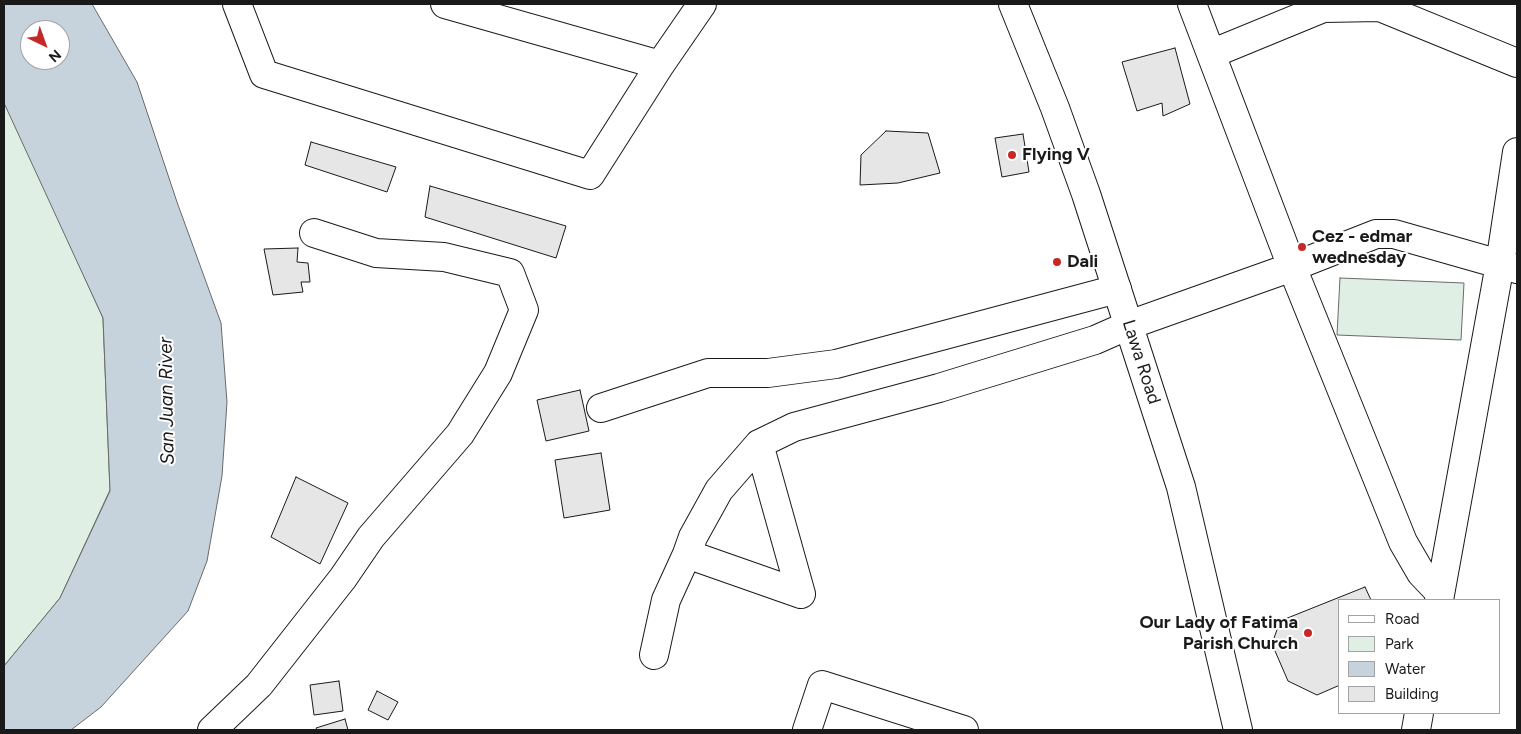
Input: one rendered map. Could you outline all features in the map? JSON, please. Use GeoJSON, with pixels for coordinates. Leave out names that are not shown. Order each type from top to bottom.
{"type":"FeatureCollection","features":[{"type":"Feature","properties":{"kind":"street"},"geometry":{"type":"LineString","coordinates":[[237,4],[264,74],[590,175],[660,65],[702,4]]}},
{"type":"Feature","properties":{"kind":"street"},"geometry":{"type":"LineString","coordinates":[[445,4],[660,65]]}},
{"type":"Feature","properties":{"kind":"street","name":"Lawa Road"},"geometry":{"type":"LineString","coordinates":[[1013,4],[1056,108],[1086,194],[1181,487],[1238,730]]}},
{"type":"Feature","properties":{"kind":"street"},"geometry":{"type":"LineString","coordinates":[[1192,4],[1292,267],[1403,542],[1420,573],[1439,597]]}},
{"type":"Feature","properties":{"kind":"street"},"geometry":{"type":"LineString","coordinates":[[1211,54],[1324,8],[1380,7],[1517,63]]}},
{"type":"Feature","properties":{"kind":"street"},"geometry":{"type":"LineString","coordinates":[[1439,597],[1509,266],[1517,152]]}},
{"type":"Feature","properties":{"kind":"street"},"geometry":{"type":"LineString","coordinates":[[212,730],[259,684],[343,578],[371,537],[460,434],[498,373],[524,310],[510,273],[444,257],[376,253],[314,233]]}},
{"type":"Feature","properties":{"kind":"street"},"geometry":{"type":"LineString","coordinates":[[654,655],[666,600],[693,537],[719,490],[759,444],[794,427],[939,388],[1095,340],[1376,234],[1394,234],[1509,266]]}},
{"type":"Feature","properties":{"kind":"street"},"geometry":{"type":"LineString","coordinates":[[601,408],[708,373],[768,373],[836,364],[1117,289]]}},
{"type":"Feature","properties":{"kind":"street"},"geometry":{"type":"LineString","coordinates":[[687,554],[801,594],[759,444]]}},
{"type":"Feature","properties":{"kind":"street"},"geometry":{"type":"LineString","coordinates":[[807,730],[822,685],[963,730]]}},
{"type":"Feature","properties":{"kind":"street"},"geometry":{"type":"LineString","coordinates":[[1416,730],[1419,714]]}},
{"type":"Feature","properties":{"kind":"green space"},"geometry":{"type":"Polygon","coordinates":[[[4,99],[103,318],[110,490],[60,598],[4,666],[4,99]]]}},
{"type":"Feature","properties":{"kind":"green space"},"geometry":{"type":"Polygon","coordinates":[[[1340,278],[1464,283],[1461,340],[1337,335],[1340,278]]]}},
{"type":"Feature","properties":{"kind":"water","name":"San Juan River"},"geometry":{"type":"Polygon","coordinates":[[[4,4],[92,4],[137,82],[177,202],[221,323],[227,402],[222,476],[207,561],[188,611],[101,707],[71,730],[4,730],[4,666],[60,598],[110,491],[103,318],[4,103],[4,4]]]}},
{"type":"Feature","properties":{"kind":"building"},"geometry":{"type":"Polygon","coordinates":[[[1175,48],[1190,104],[1163,116],[1162,103],[1137,111],[1122,62],[1175,48]]]}},
{"type":"Feature","properties":{"kind":"building"},"geometry":{"type":"Polygon","coordinates":[[[886,131],[928,133],[940,173],[898,183],[860,185],[861,155],[886,131]]]}},
{"type":"Feature","properties":{"kind":"building","name":"Flying V"},"geometry":{"type":"Polygon","coordinates":[[[1023,134],[1029,172],[1002,177],[995,138],[1023,134]]]}},
{"type":"Feature","properties":{"kind":"building"},"geometry":{"type":"Polygon","coordinates":[[[311,142],[396,167],[387,192],[305,165],[311,142]]]}},
{"type":"Feature","properties":{"kind":"building"},"geometry":{"type":"Polygon","coordinates":[[[430,186],[566,226],[556,258],[425,217],[430,186]]]}},
{"type":"Feature","properties":{"kind":"building"},"geometry":{"type":"Polygon","coordinates":[[[298,248],[297,262],[308,263],[310,282],[301,282],[303,292],[273,295],[264,249],[298,248]]]}},
{"type":"Feature","properties":{"kind":"building"},"geometry":{"type":"Polygon","coordinates":[[[580,390],[589,431],[546,441],[537,400],[580,390]]]}},
{"type":"Feature","properties":{"kind":"building"},"geometry":{"type":"Polygon","coordinates":[[[601,453],[610,510],[564,518],[555,460],[601,453]]]}},
{"type":"Feature","properties":{"kind":"building"},"geometry":{"type":"Polygon","coordinates":[[[296,477],[348,503],[320,564],[271,537],[296,477]]]}},
{"type":"Feature","properties":{"kind":"building","name":"Our Lady of Fatima Parish Church"},"geometry":{"type":"Polygon","coordinates":[[[1365,587],[1371,599],[1338,599],[1338,686],[1317,695],[1288,681],[1272,644],[1280,621],[1365,587]]]}},
{"type":"Feature","properties":{"kind":"building"},"geometry":{"type":"Polygon","coordinates":[[[339,681],[343,711],[314,715],[310,685],[339,681]]]}},
{"type":"Feature","properties":{"kind":"building"},"geometry":{"type":"Polygon","coordinates":[[[377,691],[398,702],[388,720],[368,710],[377,691]]]}},
{"type":"Feature","properties":{"kind":"building"},"geometry":{"type":"Polygon","coordinates":[[[345,719],[348,730],[317,730],[316,728],[345,719]]]}},
{"type":"Feature","properties":{"kind":"place","name":"Flying V"},"geometry":{"type":"Point","coordinates":[1012,155]}},
{"type":"Feature","properties":{"kind":"place","name":"Cez - edmar wednesday"},"geometry":{"type":"Point","coordinates":[1302,247]}},
{"type":"Feature","properties":{"kind":"place","name":"Dali"},"geometry":{"type":"Point","coordinates":[1057,262]}},
{"type":"Feature","properties":{"kind":"place","name":"Our Lady of Fatima Parish Church"},"geometry":{"type":"Point","coordinates":[1308,633]}}]}
